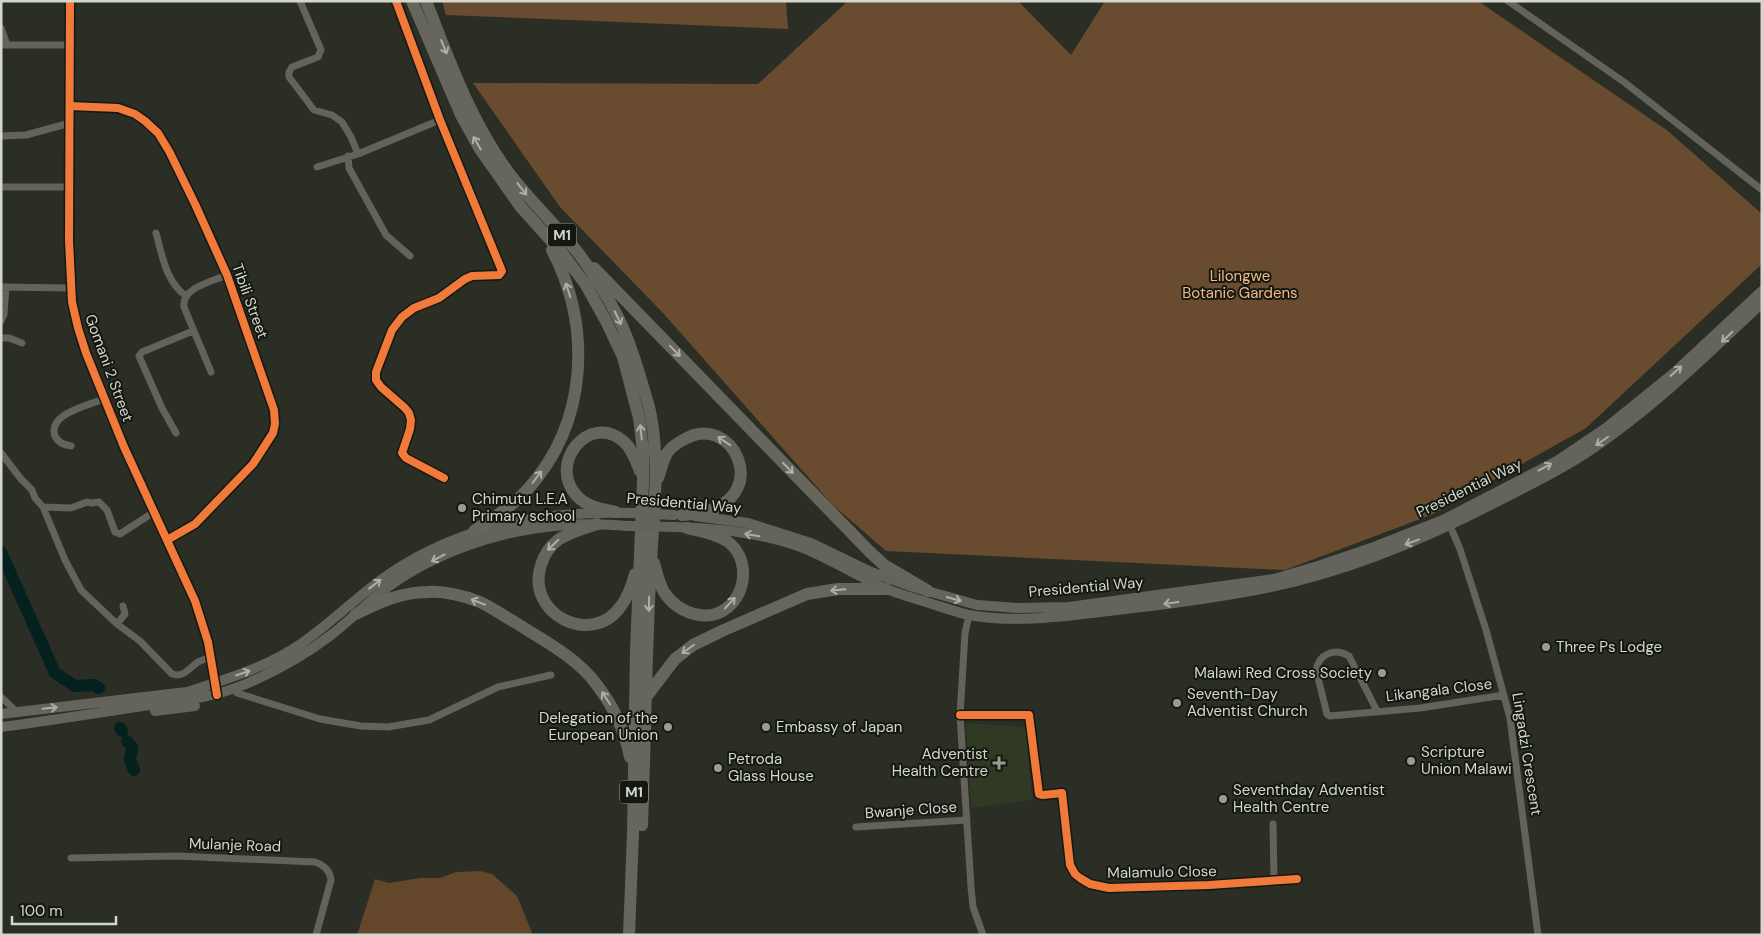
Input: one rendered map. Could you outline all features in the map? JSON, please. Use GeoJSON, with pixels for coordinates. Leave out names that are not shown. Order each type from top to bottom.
{"type":"FeatureCollection","features":[{"type":"Feature","properties":{"kind":"highway","name":"M1"},"geometry":{"type":"LineString","coordinates":[[412,1],[461,115],[476,142],[514,199],[562,253],[586,285],[606,321],[622,358],[639,418],[649,483]]}},
{"type":"Feature","properties":{"kind":"highway","name":"M1"},"geometry":{"type":"LineString","coordinates":[[426,1],[472,111],[508,172],[579,254],[618,316],[633,354],[651,416],[654,448],[649,483],[642,651],[634,776],[631,935]]}},
{"type":"Feature","properties":{"kind":"highway"},"geometry":{"type":"LineString","coordinates":[[479,536],[528,489],[548,463],[562,437],[573,403],[579,368],[578,336],[574,306],[560,265],[542,231]]}},
{"type":"Feature","properties":{"kind":"highway"},"geometry":{"type":"LineString","coordinates":[[579,254],[618,291],[869,551],[884,565],[928,591]]}},
{"type":"Feature","properties":{"kind":"highway"},"geometry":{"type":"LineString","coordinates":[[616,512],[595,507],[578,497],[568,479],[566,470],[568,456],[580,441],[590,435],[599,433],[618,438],[624,442],[632,453],[649,483],[667,453],[677,443],[697,434],[710,434],[722,438],[737,454],[741,466],[741,477],[737,490],[730,499],[720,506],[679,521]]}},
{"type":"Feature","properties":{"kind":"highway"},"geometry":{"type":"LineString","coordinates":[[645,554],[663,591],[676,607],[692,614],[704,615],[714,614],[731,604],[741,588],[743,578],[743,566],[740,557],[726,541],[679,521]]}},
{"type":"Feature","properties":{"kind":"highway"},"geometry":{"type":"LineString","coordinates":[[596,524],[570,533],[557,541],[548,549],[538,573],[538,586],[542,597],[554,613],[564,620],[588,625],[600,623],[611,616],[621,606],[629,592],[645,554]]}},
{"type":"Feature","properties":{"kind":"highway"},"geometry":{"type":"LineString","coordinates":[[646,697],[675,658],[692,645],[724,630],[807,594],[838,588],[886,589]]}},
{"type":"Feature","properties":{"kind":"highway"},"geometry":{"type":"LineString","coordinates":[[356,614],[382,601],[406,594],[429,592],[456,595],[482,603],[548,643],[575,662],[596,683],[612,708],[627,742],[634,776]]}},
{"type":"Feature","properties":{"kind":"highway","name":"M1"},"geometry":{"type":"LineString","coordinates":[[631,935],[640,864],[646,697],[642,651]]}},
{"type":"Feature","properties":{"kind":"main road","name":"Presidential Way"},"geometry":{"type":"LineString","coordinates":[[479,536],[567,524],[629,526],[679,521],[748,523],[811,543],[871,572],[928,591],[977,605],[1019,608],[1069,607],[1274,579],[1374,547],[1444,520],[1557,461],[1581,446],[1624,414],[1674,373],[1762,291]]}},
{"type":"Feature","properties":{"kind":"main road","name":"Presidential Way"},"geometry":{"type":"LineString","coordinates":[[1,714],[187,692],[215,683],[259,667],[302,644],[380,580],[436,547],[479,536],[534,518],[563,515],[632,512],[768,538],[800,547],[886,589],[969,615],[1017,619],[1057,617],[1268,588],[1338,568],[1419,539],[1450,526],[1546,477],[1598,445],[1680,380],[1762,303]]}},
{"type":"Feature","properties":{"kind":"main road"},"geometry":{"type":"LineString","coordinates":[[1,727],[163,710],[198,705],[237,694],[273,678],[294,666],[381,592],[407,575],[479,536]]}},
{"type":"Feature","properties":{"kind":"main road"},"geometry":{"type":"LineString","coordinates":[[76,718],[217,695],[246,684],[285,665],[332,635]]}},
{"type":"Feature","properties":{"kind":"street","name":"Gomani 2 Street"},"geometry":{"type":"LineString","coordinates":[[70,1],[68,240],[72,302],[78,328],[104,399],[195,601],[208,642],[217,695]]}},
{"type":"Feature","properties":{"kind":"street"},"geometry":{"type":"LineString","coordinates":[[300,1],[321,50],[318,57],[292,67],[289,77],[314,110],[332,115],[342,122],[358,154]]}},
{"type":"Feature","properties":{"kind":"street"},"geometry":{"type":"LineString","coordinates":[[396,1],[440,120],[500,266],[501,273],[472,276],[439,298],[414,308],[392,330],[376,372],[376,380],[381,387],[409,413],[411,420],[410,428],[402,452],[406,458],[444,478]]}},
{"type":"Feature","properties":{"kind":"street"},"geometry":{"type":"LineString","coordinates":[[1508,1],[1624,82],[1760,190]]}},
{"type":"Feature","properties":{"kind":"street"},"geometry":{"type":"LineString","coordinates":[[1,28],[4,45],[70,45]]}},
{"type":"Feature","properties":{"kind":"street","name":"Tibili Street"},"geometry":{"type":"LineString","coordinates":[[70,106],[118,108],[136,114],[153,128],[169,151],[227,275],[272,401],[275,424],[273,433],[253,464],[195,524],[167,540]]}},
{"type":"Feature","properties":{"kind":"street"},"geometry":{"type":"LineString","coordinates":[[317,166],[358,154],[440,120]]}},
{"type":"Feature","properties":{"kind":"street"},"geometry":{"type":"LineString","coordinates":[[1,136],[26,135],[70,123]]}},
{"type":"Feature","properties":{"kind":"street"},"geometry":{"type":"LineString","coordinates":[[348,156],[349,168],[386,235],[410,256]]}},
{"type":"Feature","properties":{"kind":"street"},"geometry":{"type":"LineString","coordinates":[[1,187],[69,187]]}},
{"type":"Feature","properties":{"kind":"street"},"geometry":{"type":"LineString","coordinates":[[156,233],[164,264],[178,289],[186,296]]}},
{"type":"Feature","properties":{"kind":"street"},"geometry":{"type":"LineString","coordinates":[[211,372],[183,304],[186,296],[192,290],[227,275]]}},
{"type":"Feature","properties":{"kind":"street"},"geometry":{"type":"LineString","coordinates":[[1,321],[4,314],[3,287],[71,288]]}},
{"type":"Feature","properties":{"kind":"street"},"geometry":{"type":"LineString","coordinates":[[176,433],[162,408],[139,356],[142,352],[193,330]]}},
{"type":"Feature","properties":{"kind":"street"},"geometry":{"type":"LineString","coordinates":[[1,338],[9,338],[22,343]]}},
{"type":"Feature","properties":{"kind":"street"},"geometry":{"type":"LineString","coordinates":[[71,446],[57,440],[54,432],[55,424],[64,415],[104,399]]}},
{"type":"Feature","properties":{"kind":"street"},"geometry":{"type":"LineString","coordinates":[[1,453],[32,490],[35,498],[43,507],[65,560],[81,590],[117,624],[140,641],[166,670],[176,676],[183,674],[197,663],[210,657]]}},
{"type":"Feature","properties":{"kind":"street"},"geometry":{"type":"LineString","coordinates":[[43,507],[71,508],[87,502],[92,504],[99,502],[106,510],[115,532],[120,534],[154,512]]}},
{"type":"Feature","properties":{"kind":"street","name":"Lingadzi Crescent"},"geometry":{"type":"LineString","coordinates":[[1450,526],[1463,558],[1510,718],[1538,935]]}},
{"type":"Feature","properties":{"kind":"street"},"geometry":{"type":"LineString","coordinates":[[117,624],[124,614],[123,606]]}},
{"type":"Feature","properties":{"kind":"street"},"geometry":{"type":"LineString","coordinates":[[969,615],[965,633],[960,715],[970,887],[983,935]]}},
{"type":"Feature","properties":{"kind":"street","name":"Likangala Close"},"geometry":{"type":"LineString","coordinates":[[1377,712],[1349,656],[1344,653],[1334,652],[1323,656],[1316,670],[1327,714],[1330,716],[1337,717],[1420,708],[1504,695]]}},
{"type":"Feature","properties":{"kind":"street"},"geometry":{"type":"LineString","coordinates":[[237,694],[320,719],[361,726],[388,727],[429,720],[498,687],[551,675]]}},
{"type":"Feature","properties":{"kind":"street"},"geometry":{"type":"LineString","coordinates":[[1,697],[17,712]]}},
{"type":"Feature","properties":{"kind":"street","name":"Malamulo Close"},"geometry":{"type":"LineString","coordinates":[[960,715],[1029,715],[1039,794],[1062,793],[1070,864],[1075,874],[1090,884],[1109,888],[1209,885],[1298,879]]}},
{"type":"Feature","properties":{"kind":"street","name":"Bwanje Close"},"geometry":{"type":"LineString","coordinates":[[856,827],[967,820]]}},
{"type":"Feature","properties":{"kind":"street"},"geometry":{"type":"LineString","coordinates":[[1273,824],[1274,880]]}},
{"type":"Feature","properties":{"kind":"street","name":"Mulanje Road"},"geometry":{"type":"LineString","coordinates":[[71,858],[176,856],[315,862],[325,867],[329,872],[331,880],[316,935]]}},
{"type":"Feature","properties":{"kind":"shaded area","name":"Adventist Health Centre"},"geometry":{"type":"Polygon","coordinates":[[[966,723],[1026,727],[1032,800],[971,808],[966,723]]]}},
{"type":"Feature","properties":{"kind":"shaded area"},"geometry":{"type":"Polygon","coordinates":[[[480,871],[492,874],[517,896],[533,935],[357,935],[375,879],[389,883],[420,878],[440,878],[456,872],[480,871]]]}},
{"type":"Feature","properties":{"kind":"green space"},"geometry":{"type":"Polygon","coordinates":[[[442,1],[786,1],[788,29],[446,15],[442,1]]]}},
{"type":"Feature","properties":{"kind":"green space","name":"Lilongwe Botanic Gardens"},"geometry":{"type":"Polygon","coordinates":[[[848,1],[1018,1],[1071,55],[1105,1],[1478,1],[1668,131],[1762,214],[1762,264],[1586,428],[1431,515],[1285,570],[886,551],[832,504],[663,313],[560,207],[473,83],[758,84],[848,1]]]}},
{"type":"Feature","properties":{"kind":"waterway"},"geometry":{"type":"LineString","coordinates":[[1,552],[55,673],[75,686],[94,685],[99,688]]}},
{"type":"Feature","properties":{"kind":"waterway"},"geometry":{"type":"LineString","coordinates":[[127,741],[132,747],[130,760],[134,770]]}},
{"type":"Feature","properties":{"kind":"cycle path"},"geometry":{"type":"LineString","coordinates":[[70,1],[69,240],[72,302],[86,353],[124,447],[195,601],[208,642],[217,695]]}},
{"type":"Feature","properties":{"kind":"cycle path"},"geometry":{"type":"LineString","coordinates":[[396,1],[440,120],[502,271],[499,275],[472,276],[465,279],[439,298],[414,308],[402,317],[392,330],[376,372],[376,380],[381,387],[409,413],[411,420],[410,429],[402,453],[406,458],[444,478]]}},
{"type":"Feature","properties":{"kind":"cycle path"},"geometry":{"type":"LineString","coordinates":[[70,106],[118,108],[135,114],[158,133],[195,204],[227,275],[274,410],[275,424],[273,433],[253,464],[195,524],[167,540]]}},
{"type":"Feature","properties":{"kind":"cycle path"},"geometry":{"type":"LineString","coordinates":[[960,715],[1029,715],[1039,794],[1062,793],[1070,865],[1075,874],[1090,884],[1109,888],[1209,885],[1297,879]]}},
{"type":"Feature","properties":{"kind":"place","name":"Chimutu L.E.A Primary school"},"geometry":{"type":"Point","coordinates":[462,508]}},
{"type":"Feature","properties":{"kind":"place","name":"Three Ps Lodge"},"geometry":{"type":"Point","coordinates":[1546,647]}},
{"type":"Feature","properties":{"kind":"place","name":"Malawi Red Cross Society"},"geometry":{"type":"Point","coordinates":[1382,673]}},
{"type":"Feature","properties":{"kind":"place","name":"Seventh-Day Adventist Church"},"geometry":{"type":"Point","coordinates":[1177,703]}},
{"type":"Feature","properties":{"kind":"place","name":"Delegation of the European Union"},"geometry":{"type":"Point","coordinates":[668,727]}},
{"type":"Feature","properties":{"kind":"place","name":"Embassy of Japan"},"geometry":{"type":"Point","coordinates":[766,727]}},
{"type":"Feature","properties":{"kind":"place","name":"Scripture Union Malawi"},"geometry":{"type":"Point","coordinates":[1411,761]}},
{"type":"Feature","properties":{"kind":"place","name":"Adventist Health Centre"},"geometry":{"type":"Point","coordinates":[999,763]}},
{"type":"Feature","properties":{"kind":"place","name":"Petroda Glass House"},"geometry":{"type":"Point","coordinates":[718,768]}},
{"type":"Feature","properties":{"kind":"place","name":"Seventhday Adventist Health Centre"},"geometry":{"type":"Point","coordinates":[1223,799]}}]}
